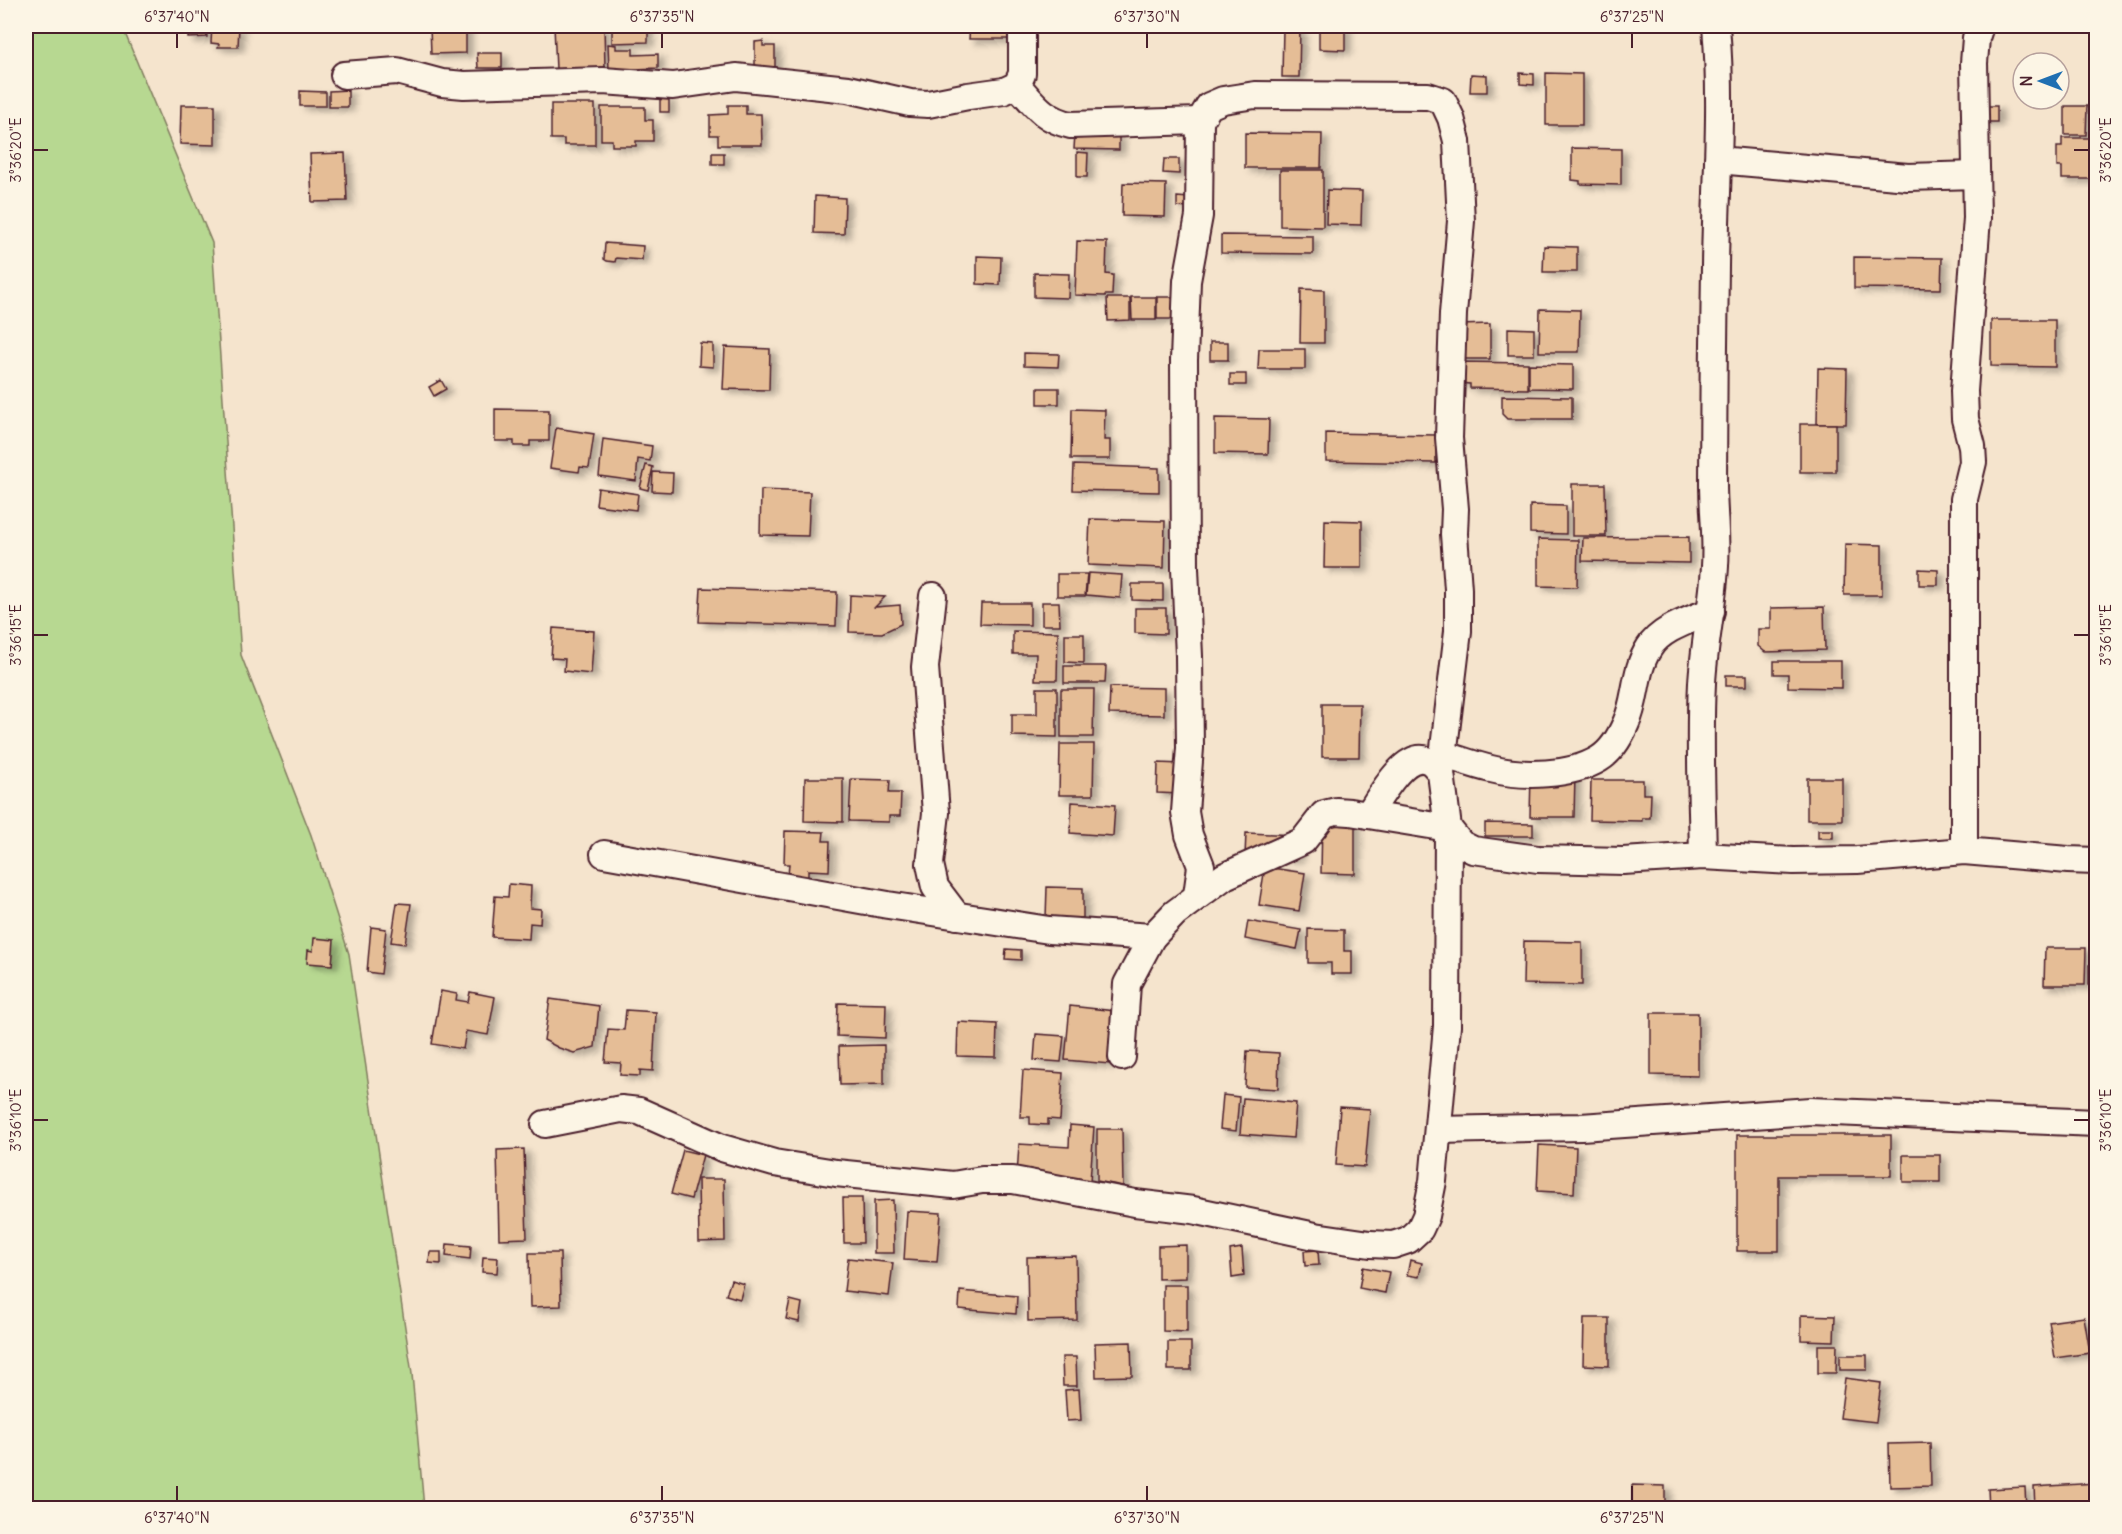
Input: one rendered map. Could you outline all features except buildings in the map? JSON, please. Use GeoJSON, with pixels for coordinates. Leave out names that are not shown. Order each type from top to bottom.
{"type":"FeatureCollection","features":[{"type":"Feature","properties":{"kind":"street"},"geometry":{"type":"LineString","coordinates":[[344,75],[397,71],[442,83],[464,85],[603,81],[673,87],[736,77],[848,89],[910,103],[928,104],[1004,91],[1017,85],[1022,74],[1022,26]]}},
{"type":"Feature","properties":{"kind":"street"},"geometry":{"type":"LineString","coordinates":[[1703,856],[1702,687],[1716,563],[1713,504],[1713,403],[1720,70],[1716,26]]}},
{"type":"Feature","properties":{"kind":"street"},"geometry":{"type":"LineString","coordinates":[[1964,851],[1964,499],[1973,462],[1972,446],[1965,419],[1964,391],[1977,218],[1974,63],[1976,38],[1980,26]]}},
{"type":"Feature","properties":{"kind":"street"},"geometry":{"type":"LineString","coordinates":[[1017,85],[1039,110],[1056,122],[1071,125],[1200,121]]}},
{"type":"Feature","properties":{"kind":"street"},"geometry":{"type":"LineString","coordinates":[[545,1124],[621,1109],[639,1111],[722,1148],[774,1163],[847,1175],[953,1185],[982,1180],[1013,1180],[1135,1203],[1193,1210],[1315,1236],[1393,1245],[1408,1240],[1420,1229],[1426,1216],[1433,1181],[1447,1026],[1448,828],[1442,763],[1457,642],[1455,509],[1449,438],[1452,314],[1461,221],[1460,167],[1451,118],[1443,101],[1428,96],[1255,95],[1223,100],[1209,106],[1200,121],[1199,216],[1187,281],[1184,473],[1190,748],[1185,812],[1189,835],[1201,866],[1197,895]]}},
{"type":"Feature","properties":{"kind":"street"},"geometry":{"type":"LineString","coordinates":[[1718,160],[1908,177],[1976,175]]}},
{"type":"Feature","properties":{"kind":"street"},"geometry":{"type":"LineString","coordinates":[[933,596],[925,667],[936,813],[930,864],[935,887],[957,916]]}},
{"type":"Feature","properties":{"kind":"street"},"geometry":{"type":"LineString","coordinates":[[1368,815],[1403,765],[1413,760],[1424,759],[1431,762],[1537,774],[1573,770],[1600,759],[1616,743],[1628,720],[1638,676],[1649,647],[1667,631],[1711,611]]}},
{"type":"Feature","properties":{"kind":"street"},"geometry":{"type":"LineString","coordinates":[[1122,1057],[1127,984],[1152,937],[1175,913],[1197,895],[1225,876],[1303,841],[1324,814],[1335,811],[1448,828],[1461,844],[1473,850],[1538,859],[1623,861],[1703,856],[1793,861],[1857,860],[1964,851],[2097,861]]}},
{"type":"Feature","properties":{"kind":"street"},"geometry":{"type":"LineString","coordinates":[[604,854],[1049,930],[1152,937]]}},
{"type":"Feature","properties":{"kind":"street"},"geometry":{"type":"LineString","coordinates":[[1201,866],[1225,876]]}},
{"type":"Feature","properties":{"kind":"street"},"geometry":{"type":"LineString","coordinates":[[1438,1130],[1581,1127],[1810,1111],[2097,1123]]}},
{"type":"Feature","properties":{"kind":"green space"},"geometry":{"type":"Polygon","coordinates":[[[26,26],[122,26],[212,243],[241,655],[311,835],[349,954],[412,1374],[424,1508],[26,1508],[26,26]]]}}]}
